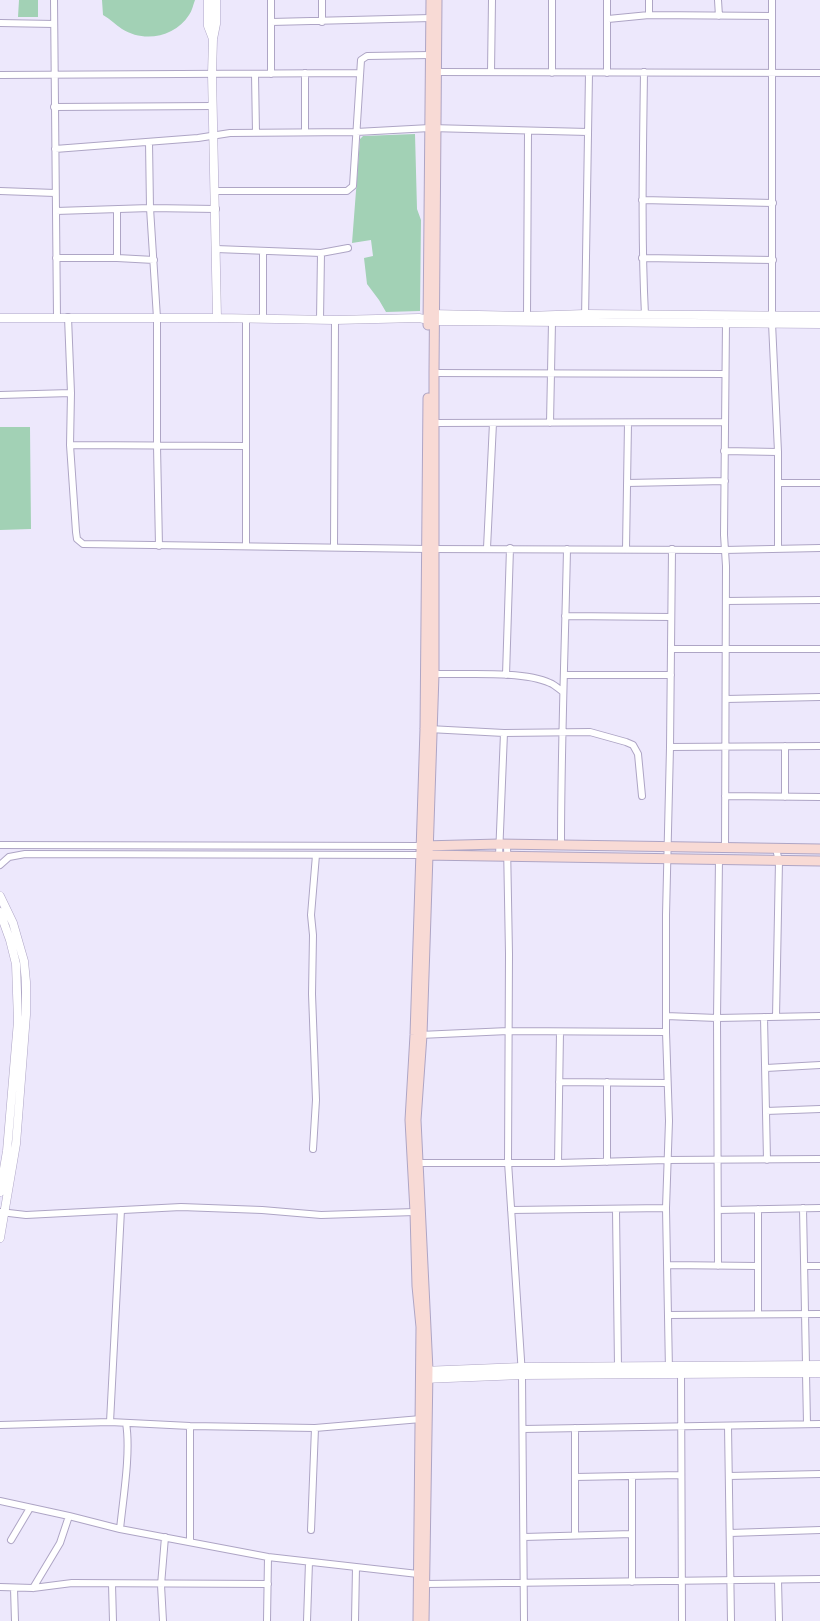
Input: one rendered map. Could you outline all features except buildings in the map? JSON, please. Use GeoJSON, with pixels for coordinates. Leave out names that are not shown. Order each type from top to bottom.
{"type":"FeatureCollection","features":[{"type":"Feature","properties":{"kind":"main road"},"geometry":{"type":"LineString","coordinates":[[431,0],[430,55],[433,129]]}},
{"type":"Feature","properties":{"kind":"main road"},"geometry":{"type":"LineString","coordinates":[[431,549],[429,317],[437,0]]}},
{"type":"Feature","properties":{"kind":"main road"},"geometry":{"type":"LineString","coordinates":[[424,1621],[425,1374],[427,1327],[423,1286],[416,1120],[430,674],[434,373],[429,317]]}},
{"type":"Feature","properties":{"kind":"main road"},"geometry":{"type":"LineString","coordinates":[[424,851],[503,844],[820,849]]}},
{"type":"Feature","properties":{"kind":"main road"},"geometry":{"type":"LineString","coordinates":[[424,851],[503,856],[820,861]]}},
{"type":"Feature","properties":{"kind":"main road"},"geometry":{"type":"LineString","coordinates":[[418,1035],[410,1120],[417,1286],[425,1374],[420,1419],[418,1621]]}},
{"type":"Feature","properties":{"kind":"street"},"geometry":{"type":"LineString","coordinates":[[54,0],[57,317]]}},
{"type":"Feature","properties":{"kind":"street"},"geometry":{"type":"LineString","coordinates":[[208,0],[208,26],[213,39]]}},
{"type":"Feature","properties":{"kind":"street"},"geometry":{"type":"LineString","coordinates":[[216,0],[212,74],[216,191],[217,318]]}},
{"type":"Feature","properties":{"kind":"street"},"geometry":{"type":"LineString","coordinates":[[270,74],[271,0]]}},
{"type":"Feature","properties":{"kind":"street"},"geometry":{"type":"LineString","coordinates":[[322,0],[322,22]]}},
{"type":"Feature","properties":{"kind":"street"},"geometry":{"type":"LineString","coordinates":[[491,72],[492,0]]}},
{"type":"Feature","properties":{"kind":"street"},"geometry":{"type":"LineString","coordinates":[[552,0],[552,73]]}},
{"type":"Feature","properties":{"kind":"street"},"geometry":{"type":"LineString","coordinates":[[607,0],[607,72]]}},
{"type":"Feature","properties":{"kind":"street"},"geometry":{"type":"LineString","coordinates":[[649,0],[649,15]]}},
{"type":"Feature","properties":{"kind":"street"},"geometry":{"type":"LineString","coordinates":[[718,0],[718,16]]}},
{"type":"Feature","properties":{"kind":"street"},"geometry":{"type":"LineString","coordinates":[[772,0],[773,319],[778,452],[778,549]]}},
{"type":"Feature","properties":{"kind":"street"},"geometry":{"type":"LineString","coordinates":[[608,19],[649,15],[772,16]]}},
{"type":"Feature","properties":{"kind":"street"},"geometry":{"type":"LineString","coordinates":[[271,22],[431,18]]}},
{"type":"Feature","properties":{"kind":"street"},"geometry":{"type":"LineString","coordinates":[[0,23],[54,24]]}},
{"type":"Feature","properties":{"kind":"street"},"geometry":{"type":"LineString","coordinates":[[216,191],[349,190],[353,186],[361,60],[364,57],[430,55]]}},
{"type":"Feature","properties":{"kind":"street"},"geometry":{"type":"LineString","coordinates":[[436,72],[820,73]]}},
{"type":"Feature","properties":{"kind":"street"},"geometry":{"type":"LineString","coordinates":[[644,72],[642,258],[645,315]]}},
{"type":"Feature","properties":{"kind":"street"},"geometry":{"type":"LineString","coordinates":[[305,73],[305,132]]}},
{"type":"Feature","properties":{"kind":"street"},"geometry":{"type":"LineString","coordinates":[[0,75],[360,73]]}},
{"type":"Feature","properties":{"kind":"street"},"geometry":{"type":"LineString","coordinates":[[585,318],[589,73]]}},
{"type":"Feature","properties":{"kind":"street"},"geometry":{"type":"LineString","coordinates":[[255,74],[256,133]]}},
{"type":"Feature","properties":{"kind":"street"},"geometry":{"type":"LineString","coordinates":[[54,107],[213,106]]}},
{"type":"Feature","properties":{"kind":"street"},"geometry":{"type":"LineString","coordinates":[[55,149],[198,138],[230,133],[433,129],[588,132]]}},
{"type":"Feature","properties":{"kind":"street"},"geometry":{"type":"LineString","coordinates":[[527,316],[528,131]]}},
{"type":"Feature","properties":{"kind":"street"},"geometry":{"type":"LineString","coordinates":[[148,142],[157,318],[157,446],[160,546]]}},
{"type":"Feature","properties":{"kind":"street"},"geometry":{"type":"LineString","coordinates":[[0,191],[55,193]]}},
{"type":"Feature","properties":{"kind":"street"},"geometry":{"type":"LineString","coordinates":[[642,200],[773,203]]}},
{"type":"Feature","properties":{"kind":"street"},"geometry":{"type":"LineString","coordinates":[[56,210],[216,209]]}},
{"type":"Feature","properties":{"kind":"street"},"geometry":{"type":"LineString","coordinates":[[117,210],[117,258]]}},
{"type":"Feature","properties":{"kind":"street"},"geometry":{"type":"LineString","coordinates":[[216,249],[321,253],[348,248]]}},
{"type":"Feature","properties":{"kind":"street"},"geometry":{"type":"LineString","coordinates":[[263,251],[263,318]]}},
{"type":"Feature","properties":{"kind":"street"},"geometry":{"type":"LineString","coordinates":[[320,320],[321,253]]}},
{"type":"Feature","properties":{"kind":"street"},"geometry":{"type":"LineString","coordinates":[[56,258],[154,260]]}},
{"type":"Feature","properties":{"kind":"street"},"geometry":{"type":"LineString","coordinates":[[642,258],[773,260]]}},
{"type":"Feature","properties":{"kind":"street"},"geometry":{"type":"LineString","coordinates":[[429,317],[552,322],[585,318],[645,315],[773,319],[820,324]]}},
{"type":"Feature","properties":{"kind":"street"},"geometry":{"type":"LineString","coordinates":[[0,318],[263,318],[335,320],[527,316],[726,322],[820,316]]}},
{"type":"Feature","properties":{"kind":"street"},"geometry":{"type":"LineString","coordinates":[[68,317],[70,445],[77,539],[83,544],[431,549],[724,550],[820,548]]}},
{"type":"Feature","properties":{"kind":"street"},"geometry":{"type":"LineString","coordinates":[[246,318],[246,546]]}},
{"type":"Feature","properties":{"kind":"street"},"geometry":{"type":"LineString","coordinates":[[334,547],[335,320]]}},
{"type":"Feature","properties":{"kind":"street"},"geometry":{"type":"LineString","coordinates":[[550,423],[552,322]]}},
{"type":"Feature","properties":{"kind":"street"},"geometry":{"type":"LineString","coordinates":[[725,848],[726,601],[724,422],[726,322]]}},
{"type":"Feature","properties":{"kind":"street"},"geometry":{"type":"LineString","coordinates":[[434,373],[725,374]]}},
{"type":"Feature","properties":{"kind":"street"},"geometry":{"type":"LineString","coordinates":[[0,395],[70,393]]}},
{"type":"Feature","properties":{"kind":"street"},"geometry":{"type":"LineString","coordinates":[[434,423],[724,422]]}},
{"type":"Feature","properties":{"kind":"street"},"geometry":{"type":"LineString","coordinates":[[487,548],[493,423]]}},
{"type":"Feature","properties":{"kind":"street"},"geometry":{"type":"LineString","coordinates":[[626,549],[628,423]]}},
{"type":"Feature","properties":{"kind":"street"},"geometry":{"type":"LineString","coordinates":[[70,445],[246,446]]}},
{"type":"Feature","properties":{"kind":"street"},"geometry":{"type":"LineString","coordinates":[[724,451],[778,452]]}},
{"type":"Feature","properties":{"kind":"street"},"geometry":{"type":"LineString","coordinates":[[627,483],[725,481]]}},
{"type":"Feature","properties":{"kind":"street"},"geometry":{"type":"LineString","coordinates":[[778,483],[820,483]]}},
{"type":"Feature","properties":{"kind":"street"},"geometry":{"type":"LineString","coordinates":[[506,675],[510,548]]}},
{"type":"Feature","properties":{"kind":"street"},"geometry":{"type":"LineString","coordinates":[[561,845],[561,732],[567,549]]}},
{"type":"Feature","properties":{"kind":"street"},"geometry":{"type":"LineString","coordinates":[[669,1370],[666,1208],[669,1120],[666,1016],[672,550]]}},
{"type":"Feature","properties":{"kind":"street"},"geometry":{"type":"LineString","coordinates":[[726,601],[820,600]]}},
{"type":"Feature","properties":{"kind":"street"},"geometry":{"type":"LineString","coordinates":[[565,616],[671,617]]}},
{"type":"Feature","properties":{"kind":"street"},"geometry":{"type":"LineString","coordinates":[[671,649],[820,649]]}},
{"type":"Feature","properties":{"kind":"street"},"geometry":{"type":"LineString","coordinates":[[430,674],[506,675],[539,679],[551,683],[563,692]]}},
{"type":"Feature","properties":{"kind":"street"},"geometry":{"type":"LineString","coordinates":[[564,675],[671,675]]}},
{"type":"Feature","properties":{"kind":"street"},"geometry":{"type":"LineString","coordinates":[[726,699],[820,697]]}},
{"type":"Feature","properties":{"kind":"street"},"geometry":{"type":"LineString","coordinates":[[429,729],[504,733],[590,732],[633,745],[636,748],[640,762],[642,796]]}},
{"type":"Feature","properties":{"kind":"street"},"geometry":{"type":"LineString","coordinates":[[504,733],[503,856],[508,1031],[508,1162],[522,1366],[524,1621]]}},
{"type":"Feature","properties":{"kind":"street"},"geometry":{"type":"LineString","coordinates":[[785,746],[785,797]]}},
{"type":"Feature","properties":{"kind":"street"},"geometry":{"type":"LineString","coordinates":[[670,747],[820,746]]}},
{"type":"Feature","properties":{"kind":"street"},"geometry":{"type":"LineString","coordinates":[[725,796],[820,798]]}},
{"type":"Feature","properties":{"kind":"street"},"geometry":{"type":"LineString","coordinates":[[0,845],[424,851]]}},
{"type":"Feature","properties":{"kind":"street"},"geometry":{"type":"LineString","coordinates":[[56,845],[59,854]]}},
{"type":"Feature","properties":{"kind":"street"},"geometry":{"type":"LineString","coordinates":[[776,849],[779,861],[776,1016]]}},
{"type":"Feature","properties":{"kind":"street"},"geometry":{"type":"LineString","coordinates":[[0,865],[15,854],[316,855],[424,851]]}},
{"type":"Feature","properties":{"kind":"street"},"geometry":{"type":"LineString","coordinates":[[313,1149],[316,1100],[312,994],[314,934],[311,915],[316,855]]}},
{"type":"Feature","properties":{"kind":"street"},"geometry":{"type":"LineString","coordinates":[[718,1266],[717,1018],[719,859]]}},
{"type":"Feature","properties":{"kind":"street"},"geometry":{"type":"LineString","coordinates":[[0,896],[19,940],[26,982],[26,1015],[18,1120],[11,1181],[2,1212],[0,1238]]}},
{"type":"Feature","properties":{"kind":"street"},"geometry":{"type":"LineString","coordinates":[[0,912],[16,964],[18,1021],[7,1151],[0,1192]]}},
{"type":"Feature","properties":{"kind":"street"},"geometry":{"type":"LineString","coordinates":[[666,1016],[717,1018],[820,1016]]}},
{"type":"Feature","properties":{"kind":"street"},"geometry":{"type":"LineString","coordinates":[[764,1017],[767,1160]]}},
{"type":"Feature","properties":{"kind":"street"},"geometry":{"type":"LineString","coordinates":[[418,1035],[508,1031],[666,1032]]}},
{"type":"Feature","properties":{"kind":"street"},"geometry":{"type":"LineString","coordinates":[[558,1163],[560,1032]]}},
{"type":"Feature","properties":{"kind":"street"},"geometry":{"type":"LineString","coordinates":[[766,1068],[820,1065]]}},
{"type":"Feature","properties":{"kind":"street"},"geometry":{"type":"LineString","coordinates":[[559,1082],[667,1082]]}},
{"type":"Feature","properties":{"kind":"street"},"geometry":{"type":"LineString","coordinates":[[607,1082],[607,1162]]}},
{"type":"Feature","properties":{"kind":"street"},"geometry":{"type":"LineString","coordinates":[[766,1111],[820,1109]]}},
{"type":"Feature","properties":{"kind":"street"},"geometry":{"type":"LineString","coordinates":[[10,1118],[18,1120]]}},
{"type":"Feature","properties":{"kind":"street"},"geometry":{"type":"LineString","coordinates":[[419,1163],[820,1159]]}},
{"type":"Feature","properties":{"kind":"street"},"geometry":{"type":"LineString","coordinates":[[2,1212],[26,1216],[181,1207],[262,1210],[321,1215],[415,1212]]}},
{"type":"Feature","properties":{"kind":"street"},"geometry":{"type":"LineString","coordinates":[[511,1210],[666,1208]]}},
{"type":"Feature","properties":{"kind":"street"},"geometry":{"type":"LineString","coordinates":[[803,1208],[806,1365]]}},
{"type":"Feature","properties":{"kind":"street"},"geometry":{"type":"LineString","coordinates":[[718,1210],[820,1208]]}},
{"type":"Feature","properties":{"kind":"street"},"geometry":{"type":"LineString","coordinates":[[758,1209],[758,1314]]}},
{"type":"Feature","properties":{"kind":"street"},"geometry":{"type":"LineString","coordinates":[[110,1422],[121,1210]]}},
{"type":"Feature","properties":{"kind":"street"},"geometry":{"type":"LineString","coordinates":[[616,1210],[618,1367]]}},
{"type":"Feature","properties":{"kind":"street"},"geometry":{"type":"LineString","coordinates":[[668,1265],[758,1266]]}},
{"type":"Feature","properties":{"kind":"street"},"geometry":{"type":"LineString","coordinates":[[805,1266],[820,1266]]}},
{"type":"Feature","properties":{"kind":"street"},"geometry":{"type":"LineString","coordinates":[[668,1314],[820,1314]]}},
{"type":"Feature","properties":{"kind":"street"},"geometry":{"type":"LineString","coordinates":[[681,1370],[820,1365]]}},
{"type":"Feature","properties":{"kind":"street"},"geometry":{"type":"LineString","coordinates":[[425,1374],[522,1366],[618,1367],[669,1370]]}},
{"type":"Feature","properties":{"kind":"street"},"geometry":{"type":"LineString","coordinates":[[425,1374],[522,1375],[669,1370],[820,1374]]}},
{"type":"Feature","properties":{"kind":"street"},"geometry":{"type":"LineString","coordinates":[[681,1370],[682,1621]]}},
{"type":"Feature","properties":{"kind":"street"},"geometry":{"type":"LineString","coordinates":[[806,1374],[807,1424]]}},
{"type":"Feature","properties":{"kind":"street"},"geometry":{"type":"LineString","coordinates":[[0,1425],[110,1422],[190,1426],[315,1428],[420,1419]]}},
{"type":"Feature","properties":{"kind":"street"},"geometry":{"type":"LineString","coordinates":[[120,1529],[128,1431],[126,1423]]}},
{"type":"Feature","properties":{"kind":"street"},"geometry":{"type":"LineString","coordinates":[[523,1429],[820,1424]]}},
{"type":"Feature","properties":{"kind":"street"},"geometry":{"type":"LineString","coordinates":[[190,1426],[190,1541]]}},
{"type":"Feature","properties":{"kind":"street"},"geometry":{"type":"LineString","coordinates":[[728,1426],[731,1621]]}},
{"type":"Feature","properties":{"kind":"street"},"geometry":{"type":"LineString","coordinates":[[311,1530],[315,1428]]}},
{"type":"Feature","properties":{"kind":"street"},"geometry":{"type":"LineString","coordinates":[[575,1428],[575,1535]]}},
{"type":"Feature","properties":{"kind":"street"},"geometry":{"type":"LineString","coordinates":[[729,1476],[820,1474]]}},
{"type":"Feature","properties":{"kind":"street"},"geometry":{"type":"LineString","coordinates":[[575,1477],[681,1475]]}},
{"type":"Feature","properties":{"kind":"street"},"geometry":{"type":"LineString","coordinates":[[632,1476],[632,1582]]}},
{"type":"Feature","properties":{"kind":"street"},"geometry":{"type":"LineString","coordinates":[[0,1502],[120,1529],[268,1557],[418,1574]]}},
{"type":"Feature","properties":{"kind":"street"},"geometry":{"type":"LineString","coordinates":[[12,1540],[30,1508]]}},
{"type":"Feature","properties":{"kind":"street"},"geometry":{"type":"LineString","coordinates":[[33,1588],[60,1542],[69,1516]]}},
{"type":"Feature","properties":{"kind":"street"},"geometry":{"type":"LineString","coordinates":[[730,1532],[820,1530]]}},
{"type":"Feature","properties":{"kind":"street"},"geometry":{"type":"LineString","coordinates":[[524,1537],[632,1534]]}},
{"type":"Feature","properties":{"kind":"street"},"geometry":{"type":"LineString","coordinates":[[163,1621],[161,1585],[165,1537]]}},
{"type":"Feature","properties":{"kind":"street"},"geometry":{"type":"LineString","coordinates":[[267,1621],[268,1557]]}},
{"type":"Feature","properties":{"kind":"street"},"geometry":{"type":"LineString","coordinates":[[307,1621],[309,1562]]}},
{"type":"Feature","properties":{"kind":"street"},"geometry":{"type":"LineString","coordinates":[[355,1621],[356,1567]]}},
{"type":"Feature","properties":{"kind":"street"},"geometry":{"type":"LineString","coordinates":[[425,1584],[820,1579]]}},
{"type":"Feature","properties":{"kind":"street"},"geometry":{"type":"LineString","coordinates":[[778,1580],[779,1621]]}},
{"type":"Feature","properties":{"kind":"street"},"geometry":{"type":"LineString","coordinates":[[0,1587],[33,1588],[72,1583],[161,1585],[268,1584]]}},
{"type":"Feature","properties":{"kind":"street"},"geometry":{"type":"LineString","coordinates":[[112,1584],[113,1621]]}},
{"type":"Feature","properties":{"kind":"street"},"geometry":{"type":"LineString","coordinates":[[14,1588],[14,1621]]}},
{"type":"Feature","properties":{"kind":"green space"},"geometry":{"type":"Polygon","coordinates":[[[19,0],[38,0],[38,17],[18,17],[19,0]]]}},
{"type":"Feature","properties":{"kind":"green space"},"geometry":{"type":"Polygon","coordinates":[[[102,0],[195,0],[189,15],[176,28],[158,36],[149,37],[140,36],[122,29],[103,15],[102,0]]]}},
{"type":"Feature","properties":{"kind":"green space"},"geometry":{"type":"Polygon","coordinates":[[[415,134],[417,209],[421,220],[420,311],[386,312],[367,284],[364,258],[373,256],[371,240],[352,243],[360,139],[363,136],[415,134]]]}},
{"type":"Feature","properties":{"kind":"green space"},"geometry":{"type":"Polygon","coordinates":[[[0,427],[30,427],[31,529],[0,530],[0,427]]]}}]}
